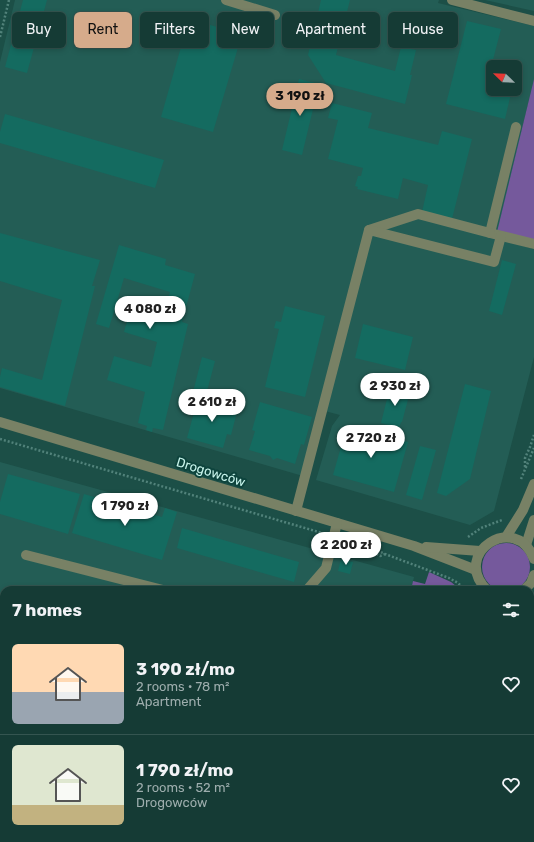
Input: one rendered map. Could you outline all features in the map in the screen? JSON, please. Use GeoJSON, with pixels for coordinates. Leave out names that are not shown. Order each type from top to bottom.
{"type":"FeatureCollection","features":[{"type":"Feature","properties":{"kind":"street"},"geometry":{"type":"LineString","coordinates":[[226,0],[275,15]]}},
{"type":"Feature","properties":{"kind":"street"},"geometry":{"type":"LineString","coordinates":[[452,0],[534,21]]}},
{"type":"Feature","properties":{"kind":"street"},"geometry":{"type":"LineString","coordinates":[[490,233],[516,127]]}},
{"type":"Feature","properties":{"kind":"street"},"geometry":{"type":"LineString","coordinates":[[369,230],[418,214],[534,244]]}},
{"type":"Feature","properties":{"kind":"street"},"geometry":{"type":"LineString","coordinates":[[369,230],[494,262],[501,236]]}},
{"type":"Feature","properties":{"kind":"street"},"geometry":{"type":"LineString","coordinates":[[296,510],[369,230]]}},
{"type":"Feature","properties":{"kind":"street","name":"Drogowców"},"geometry":{"type":"LineString","coordinates":[[0,422],[414,546],[476,570]]}},
{"type":"Feature","properties":{"kind":"street"},"geometry":{"type":"LineString","coordinates":[[506,537],[523,510],[534,484]]}},
{"type":"Feature","properties":{"kind":"street"},"geometry":{"type":"LineString","coordinates":[[526,546],[534,520]]}},
{"type":"Feature","properties":{"kind":"street"},"geometry":{"type":"LineString","coordinates":[[310,586],[326,568],[337,523]]}},
{"type":"Feature","properties":{"kind":"street"},"geometry":{"type":"LineString","coordinates":[[483,586],[478,579],[476,570],[477,558],[480,551],[488,543],[506,537],[518,540],[530,550],[534,559]]}},
{"type":"Feature","properties":{"kind":"street","name":"Drogowców"},"geometry":{"type":"LineString","coordinates":[[414,546],[480,551]]}},
{"type":"Feature","properties":{"kind":"street"},"geometry":{"type":"LineString","coordinates":[[26,556],[147,586]]}},
{"type":"Feature","properties":{"kind":"path"},"geometry":{"type":"LineString","coordinates":[[0,37],[9,0]]}},
{"type":"Feature","properties":{"kind":"path"},"geometry":{"type":"LineString","coordinates":[[534,435],[525,458],[525,470],[534,448]]}},
{"type":"Feature","properties":{"kind":"path"},"geometry":{"type":"LineString","coordinates":[[0,439],[334,536]]}},
{"type":"Feature","properties":{"kind":"path"},"geometry":{"type":"LineString","coordinates":[[467,538],[482,528],[506,518]]}},
{"type":"Feature","properties":{"kind":"path"},"geometry":{"type":"LineString","coordinates":[[356,542],[380,556],[385,554],[449,578],[461,586]]}},
{"type":"Feature","properties":{"kind":"shaded area"},"geometry":{"type":"Polygon","coordinates":[[[15,0],[439,0],[438,3],[534,26],[534,79],[496,239],[534,249],[534,357],[494,511],[470,525],[316,480],[332,426],[340,415],[321,410],[303,476],[0,388],[0,62],[12,12],[12,48],[66,48],[66,12],[12,12],[15,0]]]}},
{"type":"Feature","properties":{"kind":"shaded area"},"geometry":{"type":"Polygon","coordinates":[[[485,0],[534,0],[534,11],[485,0]]]}},
{"type":"Feature","properties":{"kind":"shaded area"},"geometry":{"type":"Polygon","coordinates":[[[534,79],[534,241],[497,232],[534,79]]]}},
{"type":"Feature","properties":{"kind":"shaded area"},"geometry":{"type":"Polygon","coordinates":[[[0,462],[414,577],[412,586],[0,586],[0,462]]]}},
{"type":"Feature","properties":{"kind":"shaded area"},"geometry":{"type":"Polygon","coordinates":[[[506,543],[515,545],[523,550],[530,567],[528,576],[520,586],[492,586],[486,580],[482,567],[484,558],[489,550],[497,545],[506,543]]]}},
{"type":"Feature","properties":{"kind":"shaded area"},"geometry":{"type":"Polygon","coordinates":[[[429,572],[451,582],[456,586],[412,586],[413,581],[425,584],[429,572]]]}},
{"type":"Feature","properties":{"kind":"building"},"geometry":{"type":"Polygon","coordinates":[[[23,0],[47,0],[44,12],[20,12],[23,0]]]}},
{"type":"Feature","properties":{"kind":"building"},"geometry":{"type":"Polygon","coordinates":[[[321,0],[350,0],[347,12],[318,12],[321,0]]]}},
{"type":"Feature","properties":{"kind":"building"},"geometry":{"type":"Polygon","coordinates":[[[467,21],[501,29],[493,60],[486,60],[486,96],[510,96],[505,119],[446,104],[467,21]]]}},
{"type":"Feature","properties":{"kind":"building"},"geometry":{"type":"Polygon","coordinates":[[[209,25],[217,27],[217,48],[238,48],[213,132],[161,117],[181,48],[209,48],[209,25]]]}},
{"type":"Feature","properties":{"kind":"building"},"geometry":{"type":"Polygon","coordinates":[[[12,41],[12,48],[34,48],[27,73],[5,67],[12,41]]]}},
{"type":"Feature","properties":{"kind":"building"},"geometry":{"type":"Polygon","coordinates":[[[310,48],[338,48],[336,55],[395,71],[401,48],[416,50],[405,104],[326,83],[308,55],[310,48]]]}},
{"type":"Feature","properties":{"kind":"building"},"geometry":{"type":"Polygon","coordinates":[[[299,79],[319,84],[302,155],[282,150],[299,79]]]}},
{"type":"Feature","properties":{"kind":"building"},"geometry":{"type":"Polygon","coordinates":[[[332,103],[372,113],[368,128],[438,145],[442,131],[472,139],[452,219],[422,212],[428,185],[403,178],[398,199],[357,189],[358,187],[355,186],[358,176],[361,176],[363,168],[328,159],[338,120],[328,118],[332,103]]]}},
{"type":"Feature","properties":{"kind":"building"},"geometry":{"type":"Polygon","coordinates":[[[5,114],[164,160],[155,188],[0,143],[0,132],[5,114]]]}},
{"type":"Feature","properties":{"kind":"building"},"geometry":{"type":"Polygon","coordinates":[[[0,233],[100,260],[92,286],[95,286],[65,406],[0,387],[2,368],[42,380],[62,300],[0,281],[0,233]]]}},
{"type":"Feature","properties":{"kind":"building"},"geometry":{"type":"Polygon","coordinates":[[[119,245],[166,259],[165,265],[195,274],[182,322],[188,324],[163,430],[153,428],[152,432],[146,430],[147,426],[138,423],[145,392],[107,380],[114,356],[151,367],[157,342],[124,332],[131,307],[163,317],[170,292],[124,278],[109,328],[96,324],[119,245]]]}},
{"type":"Feature","properties":{"kind":"building"},"geometry":{"type":"Polygon","coordinates":[[[502,260],[516,264],[502,315],[489,311],[502,260]]]}},
{"type":"Feature","properties":{"kind":"building"},"geometry":{"type":"Polygon","coordinates":[[[285,306],[325,316],[305,397],[265,387],[279,329],[274,328],[276,321],[281,322],[285,306]]]}},
{"type":"Feature","properties":{"kind":"building"},"geometry":{"type":"Polygon","coordinates":[[[363,324],[413,337],[405,370],[355,358],[363,324]]]}},
{"type":"Feature","properties":{"kind":"building"},"geometry":{"type":"Polygon","coordinates":[[[202,357],[215,361],[206,395],[193,392],[202,357]]]}},
{"type":"Feature","properties":{"kind":"building"},"geometry":{"type":"Polygon","coordinates":[[[465,384],[491,391],[470,479],[446,496],[437,493],[465,384]]]}},
{"type":"Feature","properties":{"kind":"building"},"geometry":{"type":"Polygon","coordinates":[[[390,387],[410,392],[399,428],[381,423],[390,387]]]}},
{"type":"Feature","properties":{"kind":"building"},"geometry":{"type":"Polygon","coordinates":[[[198,398],[238,408],[231,435],[227,434],[223,448],[187,438],[198,398]]]}},
{"type":"Feature","properties":{"kind":"building"},"geometry":{"type":"Polygon","coordinates":[[[260,402],[312,417],[304,445],[301,444],[295,464],[277,458],[273,460],[270,456],[249,450],[255,431],[252,430],[260,402]]]}},
{"type":"Feature","properties":{"kind":"building"},"geometry":{"type":"Polygon","coordinates":[[[347,426],[408,442],[394,492],[333,475],[347,426]]]}},
{"type":"Feature","properties":{"kind":"building"},"geometry":{"type":"Polygon","coordinates":[[[420,446],[436,450],[422,500],[406,495],[420,446]]]}},
{"type":"Feature","properties":{"kind":"building"},"geometry":{"type":"Polygon","coordinates":[[[8,474],[80,494],[68,534],[0,514],[0,502],[8,474]]]}},
{"type":"Feature","properties":{"kind":"building"},"geometry":{"type":"Polygon","coordinates":[[[84,494],[162,517],[165,508],[177,512],[162,560],[72,533],[84,494]]]}},
{"type":"Feature","properties":{"kind":"building"},"geometry":{"type":"Polygon","coordinates":[[[182,528],[299,562],[294,582],[177,548],[182,528]]]}},
{"type":"Feature","properties":{"kind":"building"},"geometry":{"type":"Polygon","coordinates":[[[341,559],[353,562],[350,574],[338,571],[341,559]]]}}]}
